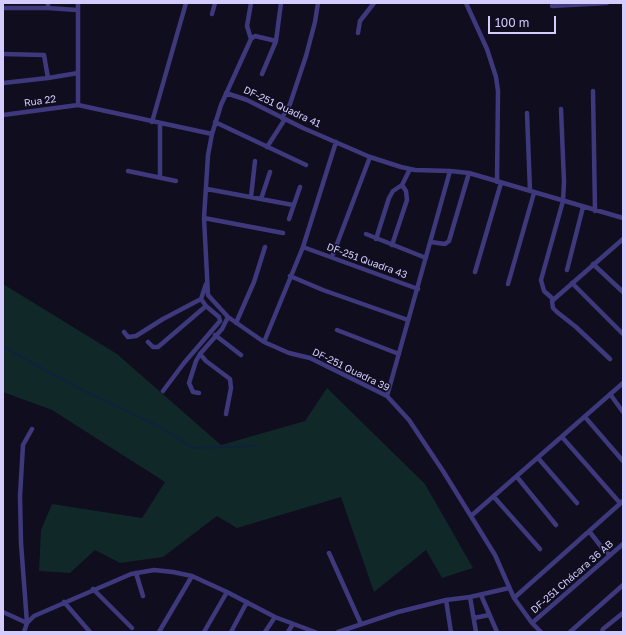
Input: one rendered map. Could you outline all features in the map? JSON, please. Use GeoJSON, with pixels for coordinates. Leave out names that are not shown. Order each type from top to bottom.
{"type":"FeatureCollection","features":[{"type":"Feature","properties":{"kind":"street"},"geometry":{"type":"LineString","coordinates":[[78,3],[78,105],[212,134]]}},
{"type":"Feature","properties":{"kind":"street"},"geometry":{"type":"LineString","coordinates":[[152,122],[186,3]]}},
{"type":"Feature","properties":{"kind":"street"},"geometry":{"type":"LineString","coordinates":[[212,14],[215,3]]}},
{"type":"Feature","properties":{"kind":"street"},"geometry":{"type":"LineString","coordinates":[[251,3],[247,26],[251,39]]}},
{"type":"Feature","properties":{"kind":"street"},"geometry":{"type":"LineString","coordinates":[[262,74],[276,41],[281,3]]}},
{"type":"Feature","properties":{"kind":"street"},"geometry":{"type":"LineString","coordinates":[[267,147],[284,119],[290,104],[306,56],[315,22],[318,3]]}},
{"type":"Feature","properties":{"kind":"street"},"geometry":{"type":"LineString","coordinates":[[358,33],[360,21],[374,3]]}},
{"type":"Feature","properties":{"kind":"street"},"geometry":{"type":"LineString","coordinates":[[466,3],[487,49],[496,77],[498,91],[499,183],[475,272]]}},
{"type":"Feature","properties":{"kind":"street"},"geometry":{"type":"LineString","coordinates":[[552,6],[607,3]]}},
{"type":"Feature","properties":{"kind":"street"},"geometry":{"type":"LineString","coordinates":[[3,8],[48,6],[78,10]]}},
{"type":"Feature","properties":{"kind":"street"},"geometry":{"type":"LineString","coordinates":[[276,41],[255,36],[251,39],[226,93],[212,134],[207,168],[207,189],[293,205]]}},
{"type":"Feature","properties":{"kind":"street"},"geometry":{"type":"LineString","coordinates":[[3,54],[44,55],[48,78]]}},
{"type":"Feature","properties":{"kind":"street"},"geometry":{"type":"LineString","coordinates":[[3,84],[78,73]]}},
{"type":"Feature","properties":{"kind":"street"},"geometry":{"type":"LineString","coordinates":[[593,91],[595,211]]}},
{"type":"Feature","properties":{"kind":"street","name":"DF-251 Quadra 41"},"geometry":{"type":"LineString","coordinates":[[226,93],[247,100],[284,119],[370,157],[410,169],[450,171]]}},
{"type":"Feature","properties":{"kind":"street","name":"Rua 22"},"geometry":{"type":"LineString","coordinates":[[3,115],[78,105]]}},
{"type":"Feature","properties":{"kind":"street"},"geometry":{"type":"LineString","coordinates":[[553,299],[544,291],[541,280],[562,201],[564,182],[560,109]]}},
{"type":"Feature","properties":{"kind":"street"},"geometry":{"type":"LineString","coordinates":[[508,284],[532,192],[527,113]]}},
{"type":"Feature","properties":{"kind":"street"},"geometry":{"type":"LineString","coordinates":[[216,122],[306,165]]}},
{"type":"Feature","properties":{"kind":"street"},"geometry":{"type":"LineString","coordinates":[[160,123],[160,177]]}},
{"type":"Feature","properties":{"kind":"street"},"geometry":{"type":"LineString","coordinates":[[264,342],[303,247],[336,142]]}},
{"type":"Feature","properties":{"kind":"street"},"geometry":{"type":"LineString","coordinates":[[332,258],[370,157]]}},
{"type":"Feature","properties":{"kind":"street"},"geometry":{"type":"LineString","coordinates":[[251,197],[255,161]]}},
{"type":"Feature","properties":{"kind":"street"},"geometry":{"type":"LineString","coordinates":[[376,239],[392,191],[402,184],[410,169]]}},
{"type":"Feature","properties":{"kind":"street"},"geometry":{"type":"LineString","coordinates":[[128,171],[176,181]]}},
{"type":"Feature","properties":{"kind":"street"},"geometry":{"type":"LineString","coordinates":[[387,396],[450,171],[469,174],[623,218]]}},
{"type":"Feature","properties":{"kind":"street"},"geometry":{"type":"LineString","coordinates":[[261,199],[270,172]]}},
{"type":"Feature","properties":{"kind":"street"},"geometry":{"type":"LineString","coordinates":[[431,242],[445,244],[449,240],[469,174]]}},
{"type":"Feature","properties":{"kind":"street"},"geometry":{"type":"LineString","coordinates":[[392,245],[407,200],[406,191],[402,184]]}},
{"type":"Feature","properties":{"kind":"street"},"geometry":{"type":"LineString","coordinates":[[289,219],[300,187]]}},
{"type":"Feature","properties":{"kind":"street","name":"DF-251 Quadra 39"},"geometry":{"type":"LineString","coordinates":[[207,189],[204,218],[206,283],[210,300],[228,317],[264,342],[290,353],[310,358],[387,396],[409,420],[471,516],[503,570],[514,598],[532,623],[541,632]]}},
{"type":"Feature","properties":{"kind":"street"},"geometry":{"type":"LineString","coordinates":[[567,270],[583,207]]}},
{"type":"Feature","properties":{"kind":"street"},"geometry":{"type":"LineString","coordinates":[[204,218],[283,233]]}},
{"type":"Feature","properties":{"kind":"street"},"geometry":{"type":"LineString","coordinates":[[366,234],[426,258]]}},
{"type":"Feature","properties":{"kind":"street"},"geometry":{"type":"LineString","coordinates":[[610,360],[576,327],[556,312],[552,304],[553,299],[623,239]]}},
{"type":"Feature","properties":{"kind":"street"},"geometry":{"type":"LineString","coordinates":[[619,243],[623,247]]}},
{"type":"Feature","properties":{"kind":"street"},"geometry":{"type":"LineString","coordinates":[[236,323],[254,282],[265,247]]}},
{"type":"Feature","properties":{"kind":"street","name":"DF-251 Quadra 43"},"geometry":{"type":"LineString","coordinates":[[303,247],[418,289]]}},
{"type":"Feature","properties":{"kind":"street"},"geometry":{"type":"LineString","coordinates":[[593,264],[623,292]]}},
{"type":"Feature","properties":{"kind":"street"},"geometry":{"type":"LineString","coordinates":[[290,276],[323,290],[408,320]]}},
{"type":"Feature","properties":{"kind":"street"},"geometry":{"type":"LineString","coordinates":[[163,392],[188,358],[220,321],[201,299],[206,283]]}},
{"type":"Feature","properties":{"kind":"street"},"geometry":{"type":"LineString","coordinates":[[572,283],[623,334]]}},
{"type":"Feature","properties":{"kind":"street"},"geometry":{"type":"LineString","coordinates":[[124,332],[128,337],[136,336],[163,319],[201,299]]}},
{"type":"Feature","properties":{"kind":"street"},"geometry":{"type":"LineString","coordinates":[[148,342],[153,347],[158,347],[206,306]]}},
{"type":"Feature","properties":{"kind":"street"},"geometry":{"type":"LineString","coordinates":[[199,393],[193,392],[189,384],[196,361],[228,317]]}},
{"type":"Feature","properties":{"kind":"street"},"geometry":{"type":"LineString","coordinates":[[337,330],[399,354]]}},
{"type":"Feature","properties":{"kind":"street"},"geometry":{"type":"LineString","coordinates":[[215,335],[241,355]]}},
{"type":"Feature","properties":{"kind":"street"},"geometry":{"type":"LineString","coordinates":[[200,354],[206,361],[230,379],[231,388],[226,414]]}},
{"type":"Feature","properties":{"kind":"street"},"geometry":{"type":"LineString","coordinates":[[471,516],[623,383]]}},
{"type":"Feature","properties":{"kind":"street"},"geometry":{"type":"LineString","coordinates":[[610,394],[623,412]]}},
{"type":"Feature","properties":{"kind":"street"},"geometry":{"type":"LineString","coordinates":[[585,417],[623,461]]}},
{"type":"Feature","properties":{"kind":"street"},"geometry":{"type":"LineString","coordinates":[[24,632],[27,623],[21,543],[20,496],[22,445],[32,429]]}},
{"type":"Feature","properties":{"kind":"street"},"geometry":{"type":"LineString","coordinates":[[514,598],[622,502],[562,437]]}},
{"type":"Feature","properties":{"kind":"street"},"geometry":{"type":"LineString","coordinates":[[538,458],[577,502]]}},
{"type":"Feature","properties":{"kind":"street"},"geometry":{"type":"LineString","coordinates":[[517,477],[556,525]]}},
{"type":"Feature","properties":{"kind":"street"},"geometry":{"type":"LineString","coordinates":[[494,497],[540,549]]}},
{"type":"Feature","properties":{"kind":"street"},"geometry":{"type":"LineString","coordinates":[[590,531],[603,549],[610,555]]}},
{"type":"Feature","properties":{"kind":"street","name":"DF-251 Chácara 36 AB"},"geometry":{"type":"LineString","coordinates":[[532,623],[623,544]]}},
{"type":"Feature","properties":{"kind":"street"},"geometry":{"type":"LineString","coordinates":[[329,553],[361,624]]}},
{"type":"Feature","properties":{"kind":"street"},"geometry":{"type":"LineString","coordinates":[[27,623],[34,616],[93,589],[136,573],[162,571],[192,576],[275,617],[315,632]]}},
{"type":"Feature","properties":{"kind":"street"},"geometry":{"type":"LineString","coordinates":[[136,573],[143,596]]}},
{"type":"Feature","properties":{"kind":"street"},"geometry":{"type":"LineString","coordinates":[[159,632],[192,576]]}},
{"type":"Feature","properties":{"kind":"street"},"geometry":{"type":"LineString","coordinates":[[570,632],[623,585]]}},
{"type":"Feature","properties":{"kind":"street"},"geometry":{"type":"LineString","coordinates":[[338,632],[398,612],[446,600],[481,595],[509,588]]}},
{"type":"Feature","properties":{"kind":"street"},"geometry":{"type":"LineString","coordinates":[[93,589],[132,628]]}},
{"type":"Feature","properties":{"kind":"street"},"geometry":{"type":"LineString","coordinates":[[204,632],[227,592]]}},
{"type":"Feature","properties":{"kind":"street"},"geometry":{"type":"LineString","coordinates":[[481,595],[497,632]]}},
{"type":"Feature","properties":{"kind":"street"},"geometry":{"type":"LineString","coordinates":[[470,597],[476,632]]}},
{"type":"Feature","properties":{"kind":"street"},"geometry":{"type":"LineString","coordinates":[[446,600],[451,632]]}},
{"type":"Feature","properties":{"kind":"street"},"geometry":{"type":"LineString","coordinates":[[64,602],[90,632]]}},
{"type":"Feature","properties":{"kind":"street"},"geometry":{"type":"LineString","coordinates":[[231,632],[247,602]]}},
{"type":"Feature","properties":{"kind":"street"},"geometry":{"type":"LineString","coordinates":[[3,612],[27,623]]}},
{"type":"Feature","properties":{"kind":"street"},"geometry":{"type":"LineString","coordinates":[[602,632],[603,629],[623,613]]}},
{"type":"Feature","properties":{"kind":"street"},"geometry":{"type":"LineString","coordinates":[[474,618],[489,614]]}},
{"type":"Feature","properties":{"kind":"street"},"geometry":{"type":"LineString","coordinates":[[265,632],[275,617]]}},
{"type":"Feature","properties":{"kind":"street"},"geometry":{"type":"LineString","coordinates":[[288,632],[293,624]]}},
{"type":"Feature","properties":{"kind":"green space"},"geometry":{"type":"Polygon","coordinates":[[[3,284],[117,354],[221,445],[305,421],[327,388],[425,484],[473,568],[442,578],[426,550],[374,592],[341,497],[237,528],[217,516],[163,557],[120,563],[95,550],[70,573],[39,571],[41,530],[52,504],[142,518],[165,482],[52,410],[3,392],[3,284]]]}},
{"type":"Feature","properties":{"kind":"waterway"},"geometry":{"type":"LineString","coordinates":[[3,347],[84,391],[159,426],[193,448],[257,446]]}}]}
